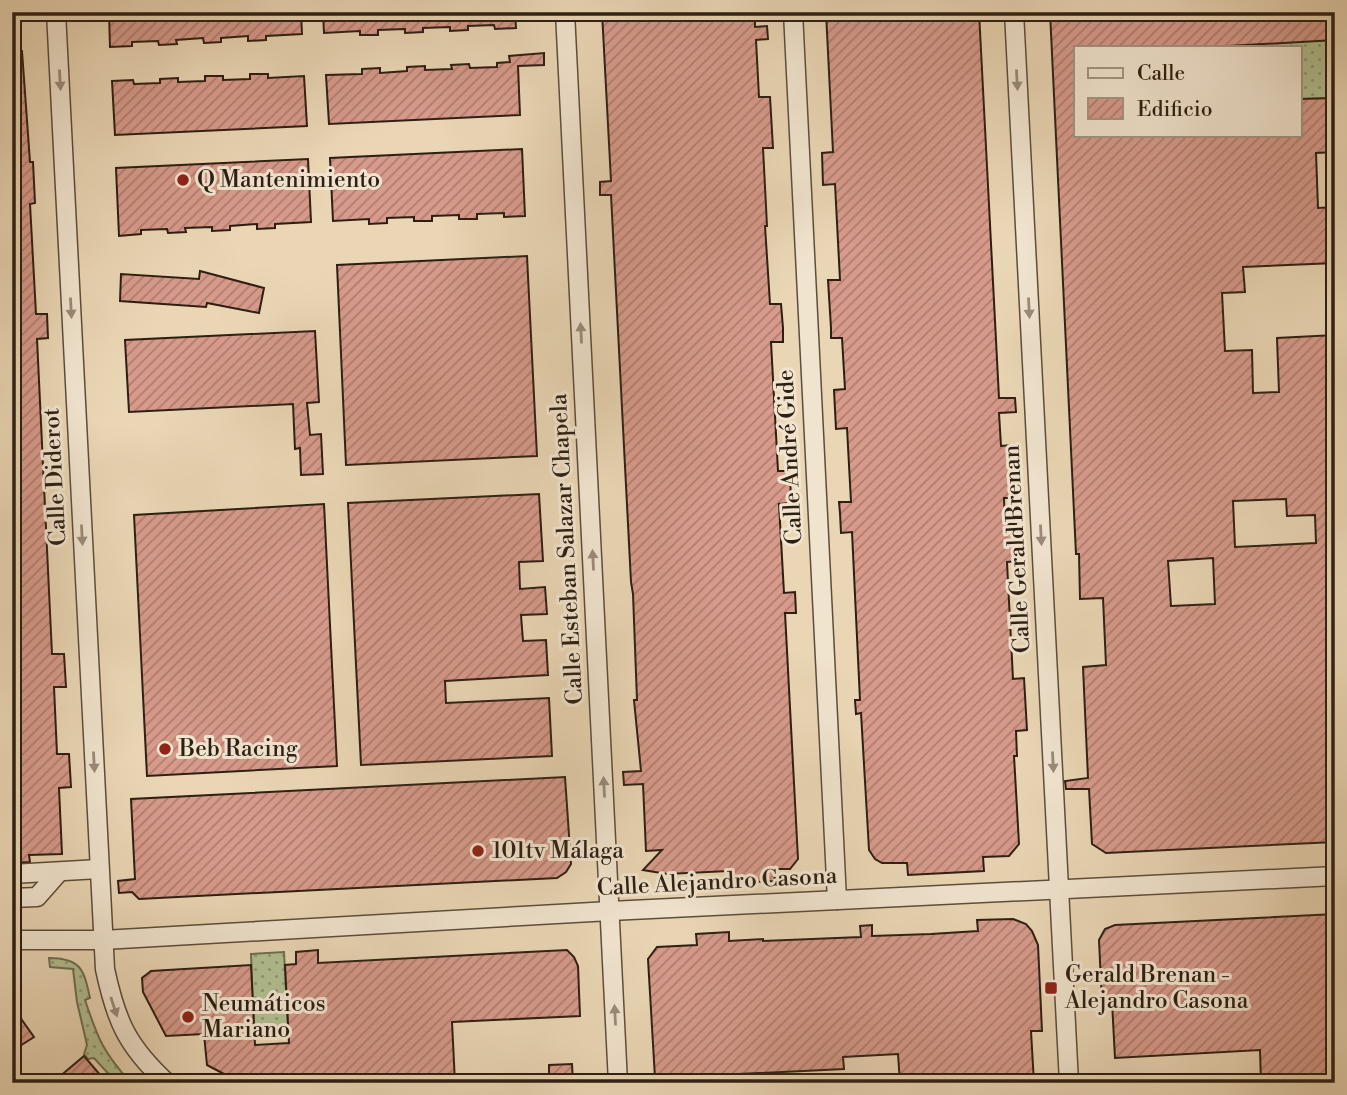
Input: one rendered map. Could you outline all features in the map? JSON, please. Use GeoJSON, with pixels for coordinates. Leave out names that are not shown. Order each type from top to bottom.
{"type":"FeatureCollection","features":[{"type":"Feature","properties":{"kind":"street","name":"Calle Diderot"},"geometry":{"type":"LineString","coordinates":[[56,12],[103,940],[112,1003],[124,1032],[145,1062],[167,1083]]}},
{"type":"Feature","properties":{"kind":"street","name":"Calle Esteban Salazar Chapela"},"geometry":{"type":"LineString","coordinates":[[565,12],[618,1083]]}},
{"type":"Feature","properties":{"kind":"street","name":"Calle André Gide"},"geometry":{"type":"LineString","coordinates":[[793,12],[837,900]]}},
{"type":"Feature","properties":{"kind":"street","name":"Calle Gerald Brenan"},"geometry":{"type":"LineString","coordinates":[[1014,12],[1069,1083]]}},
{"type":"Feature","properties":{"kind":"street"},"geometry":{"type":"LineString","coordinates":[[12,874],[99,869]]}},
{"type":"Feature","properties":{"kind":"street"},"geometry":{"type":"LineString","coordinates":[[12,898],[37,897],[59,872]]}},
{"type":"Feature","properties":{"kind":"street","name":"Calle Alejandro Casona"},"geometry":{"type":"LineString","coordinates":[[12,940],[103,940],[610,911],[1335,876]]}},
{"type":"Feature","properties":{"kind":"green space"},"geometry":{"type":"Polygon","coordinates":[[[1335,40],[1335,98],[1302,99],[1302,46],[1210,46],[1335,40]]]}},
{"type":"Feature","properties":{"kind":"green space"},"geometry":{"type":"Polygon","coordinates":[[[284,952],[288,1029],[254,1031],[251,954],[284,952]]]}},
{"type":"Feature","properties":{"kind":"green space"},"geometry":{"type":"Polygon","coordinates":[[[49,958],[68,960],[83,973],[90,998],[85,1000],[98,1035],[114,1062],[131,1083],[117,1083],[94,1058],[88,1059],[84,1054],[87,1045],[73,969],[50,967],[49,958]]]}},
{"type":"Feature","properties":{"kind":"building"},"geometry":{"type":"Polygon","coordinates":[[[109,12],[301,12],[302,34],[266,36],[266,40],[248,41],[248,36],[221,38],[221,42],[204,43],[203,38],[176,40],[177,44],[159,45],[158,41],[132,42],[132,46],[110,47],[109,12]]]}},
{"type":"Feature","properties":{"kind":"building"},"geometry":{"type":"Polygon","coordinates":[[[323,12],[515,12],[516,28],[495,29],[494,25],[468,26],[468,30],[450,31],[450,27],[423,28],[423,32],[405,33],[405,29],[378,30],[378,35],[360,35],[360,31],[324,33],[323,12]]]}},
{"type":"Feature","properties":{"kind":"building"},"geometry":{"type":"Polygon","coordinates":[[[602,12],[755,12],[755,27],[767,26],[768,39],[756,40],[759,97],[770,97],[773,148],[763,148],[765,226],[770,304],[781,304],[783,328],[783,342],[771,342],[778,471],[790,471],[791,503],[779,504],[784,593],[795,592],[796,613],[785,613],[798,859],[790,869],[774,869],[775,881],[729,883],[728,871],[667,874],[643,870],[662,850],[646,851],[643,784],[624,785],[623,772],[641,771],[634,700],[637,700],[633,594],[611,195],[600,195],[600,182],[611,181],[602,12]]]}},
{"type":"Feature","properties":{"kind":"building"},"geometry":{"type":"Polygon","coordinates":[[[826,12],[979,12],[999,398],[1015,398],[1016,412],[999,413],[1001,446],[1012,445],[1015,498],[1004,498],[1005,524],[1016,524],[1018,561],[1007,562],[1013,679],[1024,678],[1027,730],[1016,731],[1017,756],[1014,756],[1019,844],[1009,856],[983,857],[984,871],[908,875],[907,863],[882,863],[875,859],[869,850],[861,713],[856,714],[855,700],[860,700],[852,532],[841,533],[839,502],[851,502],[847,428],[836,429],[834,390],[845,389],[842,338],[831,338],[828,280],[840,280],[835,184],[823,185],[822,153],[833,152],[826,12]]]}},
{"type":"Feature","properties":{"kind":"building"},"geometry":{"type":"Polygon","coordinates":[[[1050,12],[1335,12],[1335,40],[1228,46],[1074,46],[1074,136],[1302,136],[1302,99],[1335,98],[1335,152],[1316,153],[1318,208],[1335,207],[1335,263],[1243,267],[1245,292],[1222,293],[1225,351],[1252,350],[1253,393],[1279,392],[1277,338],[1335,335],[1335,842],[1106,853],[1092,844],[1089,789],[1066,789],[1065,781],[1088,778],[1083,667],[1106,665],[1103,598],[1080,599],[1079,554],[1076,554],[1050,12]],[[1286,499],[1233,501],[1235,547],[1316,543],[1315,515],[1287,516],[1286,499]],[[1213,558],[1168,561],[1171,606],[1215,604],[1213,558]]]}},
{"type":"Feature","properties":{"kind":"building"},"geometry":{"type":"Polygon","coordinates":[[[22,51],[30,162],[33,162],[35,203],[30,204],[36,314],[47,314],[48,338],[37,339],[52,654],[64,654],[66,687],[54,687],[57,754],[69,754],[71,787],[59,788],[62,854],[29,855],[30,862],[12,863],[12,52],[22,51]]]}},
{"type":"Feature","properties":{"kind":"building"},"geometry":{"type":"Polygon","coordinates":[[[544,53],[544,65],[518,66],[520,115],[329,124],[326,75],[362,74],[362,69],[380,68],[380,73],[407,71],[407,67],[425,66],[425,70],[452,69],[451,65],[469,64],[470,68],[497,67],[497,63],[510,62],[509,56],[544,53]]]}},
{"type":"Feature","properties":{"kind":"building"},"geometry":{"type":"Polygon","coordinates":[[[250,74],[268,74],[268,78],[304,76],[307,126],[115,135],[112,81],[160,83],[160,79],[178,78],[178,82],[205,81],[205,76],[223,76],[223,80],[250,79],[250,74]]]}},
{"type":"Feature","properties":{"kind":"building"},"geometry":{"type":"Polygon","coordinates":[[[522,149],[525,216],[504,217],[504,213],[477,214],[477,219],[459,219],[459,215],[432,216],[432,221],[414,221],[414,217],[387,218],[387,223],[369,224],[369,219],[333,221],[330,158],[522,149]]]}},
{"type":"Feature","properties":{"kind":"building"},"geometry":{"type":"Polygon","coordinates":[[[308,159],[311,222],[275,224],[275,228],[257,229],[257,224],[230,226],[230,230],[212,231],[212,227],[185,228],[186,232],[168,233],[167,229],[141,230],[141,234],[119,236],[116,168],[308,159]]]}},
{"type":"Feature","properties":{"kind":"building"},"geometry":{"type":"Polygon","coordinates":[[[527,256],[537,456],[346,465],[337,265],[527,256]]]}},
{"type":"Feature","properties":{"kind":"building"},"geometry":{"type":"Polygon","coordinates":[[[200,271],[264,288],[259,313],[207,303],[206,307],[120,301],[121,274],[199,279],[200,271]]]}},
{"type":"Feature","properties":{"kind":"building"},"geometry":{"type":"Polygon","coordinates":[[[315,331],[319,402],[307,403],[310,435],[321,434],[323,474],[301,475],[300,448],[295,449],[293,404],[129,412],[125,340],[315,331]]]}},
{"type":"Feature","properties":{"kind":"building"},"geometry":{"type":"Polygon","coordinates":[[[539,494],[543,561],[519,562],[520,589],[545,587],[547,614],[521,615],[523,641],[546,640],[548,675],[445,681],[446,703],[549,698],[552,756],[361,765],[348,503],[539,494]]]}},
{"type":"Feature","properties":{"kind":"building"},"geometry":{"type":"Polygon","coordinates":[[[324,504],[337,766],[147,776],[134,515],[324,504]]]}},
{"type":"Feature","properties":{"kind":"building"},"geometry":{"type":"Polygon","coordinates":[[[565,777],[571,864],[566,872],[557,878],[139,899],[132,892],[119,893],[118,881],[135,879],[131,799],[565,777]]]}},
{"type":"Feature","properties":{"kind":"building"},"geometry":{"type":"Polygon","coordinates":[[[1335,914],[1335,1083],[1261,1083],[1260,1050],[1115,1058],[1112,1002],[1102,1003],[1099,940],[1105,929],[1115,925],[1335,914]]]}},
{"type":"Feature","properties":{"kind":"building"},"geometry":{"type":"Polygon","coordinates":[[[1013,919],[1026,924],[1038,945],[1042,1031],[1031,1031],[1034,1083],[900,1083],[898,1054],[843,1057],[844,1069],[655,1078],[648,959],[657,947],[697,945],[696,934],[729,932],[729,941],[861,937],[860,926],[872,925],[872,936],[931,934],[978,931],[977,920],[1013,919]]]}},
{"type":"Feature","properties":{"kind":"building"},"geometry":{"type":"Polygon","coordinates":[[[318,950],[318,963],[567,950],[578,966],[580,1016],[452,1022],[455,1083],[241,1083],[207,1065],[204,1034],[166,1036],[143,992],[142,978],[151,971],[251,965],[255,1045],[289,1043],[285,965],[296,964],[296,952],[318,950]]]}},
{"type":"Feature","properties":{"kind":"building"},"geometry":{"type":"Polygon","coordinates":[[[12,1006],[34,1037],[20,1046],[12,1035],[12,1006]]]}},
{"type":"Feature","properties":{"kind":"building"},"geometry":{"type":"Polygon","coordinates":[[[84,1056],[107,1083],[52,1083],[84,1056]]]}},
{"type":"Feature","properties":{"kind":"building"},"geometry":{"type":"Polygon","coordinates":[[[572,1064],[573,1083],[549,1083],[549,1065],[572,1064]]]}},
{"type":"Feature","properties":{"kind":"railway"},"geometry":{"type":"LineString","coordinates":[[12,1078],[16,1083]]}},
{"type":"Feature","properties":{"kind":"place","name":"Q Mantenimiento"},"geometry":{"type":"Point","coordinates":[183,180]}},
{"type":"Feature","properties":{"kind":"place","name":"Beb Racing"},"geometry":{"type":"Point","coordinates":[165,749]}},
{"type":"Feature","properties":{"kind":"place","name":"101tv Málaga"},"geometry":{"type":"Point","coordinates":[478,851]}},
{"type":"Feature","properties":{"kind":"place","name":"Gerald Brenan - Alejandro Casona"},"geometry":{"type":"Point","coordinates":[1051,988]}},
{"type":"Feature","properties":{"kind":"place","name":"Neumáticos Mariano"},"geometry":{"type":"Point","coordinates":[188,1017]}}]}
